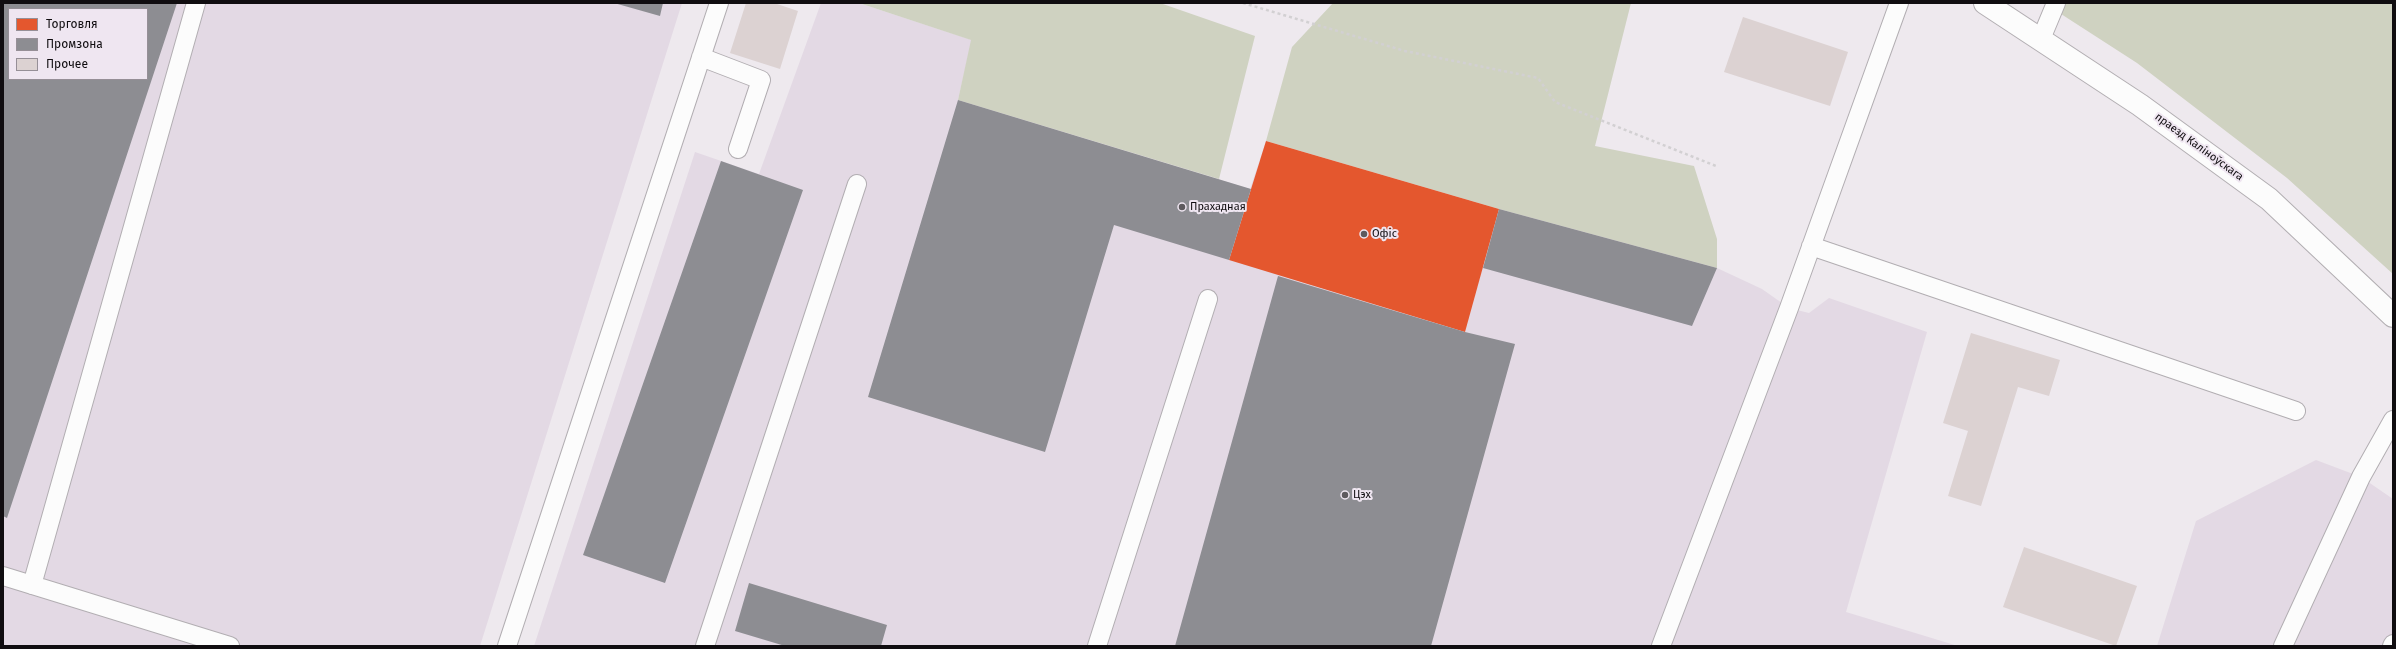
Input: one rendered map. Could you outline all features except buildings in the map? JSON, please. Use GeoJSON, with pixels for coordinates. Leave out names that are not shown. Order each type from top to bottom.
{"type":"FeatureCollection","features":[{"type":"Feature","properties":{"kind":"street","name":"праезд Каліноўскага"},"geometry":{"type":"LineString","coordinates":[[1985,3],[2140,105],[2269,199],[2393,316]]}},
{"type":"Feature","properties":{"kind":"lane"},"geometry":{"type":"LineString","coordinates":[[32,585],[196,3]]}},
{"type":"Feature","properties":{"kind":"lane"},"geometry":{"type":"LineString","coordinates":[[507,646],[719,3]]}},
{"type":"Feature","properties":{"kind":"lane"},"geometry":{"type":"LineString","coordinates":[[1661,646],[1811,246],[1899,3]]}},
{"type":"Feature","properties":{"kind":"lane"},"geometry":{"type":"LineString","coordinates":[[2041,39],[2056,3]]}},
{"type":"Feature","properties":{"kind":"lane"},"geometry":{"type":"LineString","coordinates":[[701,57],[761,80],[738,149]]}},
{"type":"Feature","properties":{"kind":"lane"},"geometry":{"type":"LineString","coordinates":[[705,646],[857,184]]}},
{"type":"Feature","properties":{"kind":"lane"},"geometry":{"type":"LineString","coordinates":[[1811,246],[2296,411]]}},
{"type":"Feature","properties":{"kind":"lane"},"geometry":{"type":"LineString","coordinates":[[1097,646],[1208,299]]}},
{"type":"Feature","properties":{"kind":"lane"},"geometry":{"type":"LineString","coordinates":[[2283,646],[2361,477],[2393,420]]}},
{"type":"Feature","properties":{"kind":"lane"},"geometry":{"type":"LineString","coordinates":[[3,576],[230,646]]}},
{"type":"Feature","properties":{"kind":"path"},"geometry":{"type":"LineString","coordinates":[[1243,3],[1405,51],[1538,78],[1554,102],[1716,166]]}},
{"type":"Feature","properties":{"kind":"shaded area"},"geometry":{"type":"Polygon","coordinates":[[[3,3],[682,3],[480,646],[3,646],[3,3]]]}},
{"type":"Feature","properties":{"kind":"shaded area"},"geometry":{"type":"Polygon","coordinates":[[[821,3],[859,3],[972,40],[958,100],[1250,189],[1266,141],[1499,209],[1717,268],[1762,289],[1789,308],[1809,313],[1829,298],[1927,332],[1846,612],[1958,646],[534,646],[695,152],[759,174],[821,3]]]}},
{"type":"Feature","properties":{"kind":"shaded area"},"geometry":{"type":"Polygon","coordinates":[[[2316,460],[2361,477],[2393,499],[2393,646],[2157,646],[2196,521],[2316,460]]]}},
{"type":"Feature","properties":{"kind":"green space"},"geometry":{"type":"Polygon","coordinates":[[[859,3],[1160,3],[1255,36],[1219,179],[958,100],[971,40],[859,3]]]}},
{"type":"Feature","properties":{"kind":"green space"},"geometry":{"type":"Polygon","coordinates":[[[1333,3],[1631,3],[1595,146],[1694,166],[1717,239],[1717,268],[1499,209],[1266,141],[1292,47],[1333,3]]]}},
{"type":"Feature","properties":{"kind":"green space"},"geometry":{"type":"Polygon","coordinates":[[[2044,3],[2393,3],[2393,274],[2287,178],[2137,63],[2044,3]]]}},
{"type":"Feature","properties":{"kind":"place","name":"Прахадная"},"geometry":{"type":"Point","coordinates":[1182,207]}},
{"type":"Feature","properties":{"kind":"place","name":"Офіс"},"geometry":{"type":"Point","coordinates":[1364,234]}},
{"type":"Feature","properties":{"kind":"place","name":"Цэх"},"geometry":{"type":"Point","coordinates":[1345,495]}}]}
